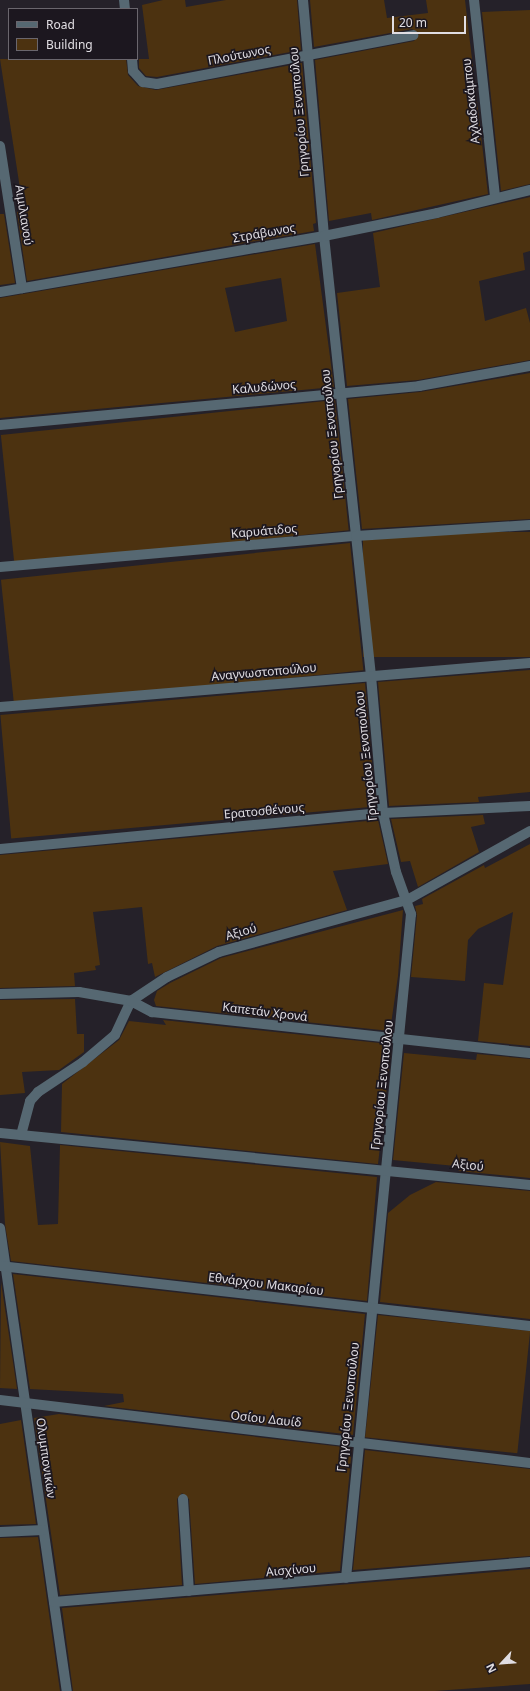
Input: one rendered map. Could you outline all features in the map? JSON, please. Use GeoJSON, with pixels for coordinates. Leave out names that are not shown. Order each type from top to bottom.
{"type":"FeatureCollection","features":[{"type":"Feature","properties":{"kind":"street","name":"Γρηγορίου Ξενοπούλου"},"geometry":{"type":"LineString","coordinates":[[303,0],[306,56],[340,393],[371,676],[383,813],[396,872],[411,914],[387,1170],[357,1442],[346,1578]]}},
{"type":"Feature","properties":{"kind":"street","name":"Αχλαδοκάμπου"},"geometry":{"type":"LineString","coordinates":[[474,0],[495,198]]}},
{"type":"Feature","properties":{"kind":"street","name":"Πλούτωνος"},"geometry":{"type":"LineString","coordinates":[[132,60],[133,71],[143,82],[157,84],[413,35]]}},
{"type":"Feature","properties":{"kind":"street","name":"Αιμιλιανού"},"geometry":{"type":"LineString","coordinates":[[0,146],[22,288]]}},
{"type":"Feature","properties":{"kind":"street","name":"Στράβωνος"},"geometry":{"type":"LineString","coordinates":[[0,292],[324,236],[530,190]]}},
{"type":"Feature","properties":{"kind":"street","name":"Καλυδώνος"},"geometry":{"type":"LineString","coordinates":[[0,425],[419,386],[530,366]]}},
{"type":"Feature","properties":{"kind":"street","name":"Καρυάτιδος"},"geometry":{"type":"LineString","coordinates":[[0,567],[356,536],[530,525]]}},
{"type":"Feature","properties":{"kind":"street","name":"Αναγνωστοπούλου"},"geometry":{"type":"LineString","coordinates":[[0,707],[530,663]]}},
{"type":"Feature","properties":{"kind":"street","name":"Ερατοσθένους"},"geometry":{"type":"LineString","coordinates":[[0,849],[383,813],[530,806]]}},
{"type":"Feature","properties":{"kind":"street","name":"Αξιού"},"geometry":{"type":"LineString","coordinates":[[131,1001],[167,977],[219,952],[407,900],[530,831]]}},
{"type":"Feature","properties":{"kind":"street","name":"Καπετάν Χρονά"},"geometry":{"type":"LineString","coordinates":[[0,994],[79,992],[131,1001],[152,1012],[400,1041],[530,1053]]}},
{"type":"Feature","properties":{"kind":"street"},"geometry":{"type":"LineString","coordinates":[[21,1135],[30,1101],[115,1035],[131,1001]]}},
{"type":"Feature","properties":{"kind":"street","name":"Αξιού"},"geometry":{"type":"LineString","coordinates":[[0,1133],[530,1185]]}},
{"type":"Feature","properties":{"kind":"street","name":"Ολυμπιονικών"},"geometry":{"type":"LineString","coordinates":[[0,1228],[3,1266],[25,1404],[67,1691]]}},
{"type":"Feature","properties":{"kind":"street","name":"Εθνάρχου Μακαρίου"},"geometry":{"type":"LineString","coordinates":[[3,1266],[530,1326]]}},
{"type":"Feature","properties":{"kind":"street","name":"Οσίου Δαυίδ"},"geometry":{"type":"LineString","coordinates":[[0,1400],[530,1463]]}},
{"type":"Feature","properties":{"kind":"street"},"geometry":{"type":"LineString","coordinates":[[183,1499],[189,1592]]}},
{"type":"Feature","properties":{"kind":"street"},"geometry":{"type":"LineString","coordinates":[[0,1532],[43,1530]]}},
{"type":"Feature","properties":{"kind":"street","name":"Αισχίνου"},"geometry":{"type":"LineString","coordinates":[[54,1602],[189,1592],[530,1562]]}},
{"type":"Feature","properties":{"kind":"building"},"geometry":{"type":"Polygon","coordinates":[[[163,0],[185,0],[186,7],[226,0],[297,0],[301,50],[157,77],[146,76],[139,68],[139,59],[149,59],[142,5],[163,0]]]}},
{"type":"Feature","properties":{"kind":"building"},"geometry":{"type":"Polygon","coordinates":[[[310,0],[384,0],[387,18],[428,13],[426,0],[465,0],[488,194],[372,220],[371,213],[329,221],[315,60],[414,41],[419,34],[412,29],[314,47],[310,0]]]}},
{"type":"Feature","properties":{"kind":"building"},"geometry":{"type":"Polygon","coordinates":[[[530,10],[530,184],[501,191],[482,12],[530,10]]]}},
{"type":"Feature","properties":{"kind":"building"},"geometry":{"type":"Polygon","coordinates":[[[0,59],[126,60],[128,75],[138,86],[156,90],[302,63],[316,223],[313,224],[314,231],[27,281],[17,212],[22,211],[23,208],[0,59]]]}},
{"type":"Feature","properties":{"kind":"building"},"geometry":{"type":"Polygon","coordinates":[[[530,197],[530,251],[523,253],[525,270],[479,281],[485,321],[526,308],[530,323],[530,360],[418,380],[347,386],[337,293],[380,287],[373,233],[530,197]]]}},
{"type":"Feature","properties":{"kind":"building"},"geometry":{"type":"Polygon","coordinates":[[[0,214],[4,214],[15,283],[0,285],[0,214]]]}},
{"type":"Feature","properties":{"kind":"building"},"geometry":{"type":"Polygon","coordinates":[[[315,244],[334,387],[0,418],[0,298],[315,244]],[[281,278],[225,288],[235,332],[287,321],[281,278]]]}},
{"type":"Feature","properties":{"kind":"building"},"geometry":{"type":"Polygon","coordinates":[[[530,373],[530,519],[362,529],[348,399],[420,392],[530,373]]]}},
{"type":"Feature","properties":{"kind":"building"},"geometry":{"type":"Polygon","coordinates":[[[335,400],[349,530],[15,565],[1,435],[335,400]]]}},
{"type":"Feature","properties":{"kind":"building"},"geometry":{"type":"Polygon","coordinates":[[[363,532],[530,532],[530,657],[363,657],[363,532]]]}},
{"type":"Feature","properties":{"kind":"building"},"geometry":{"type":"Polygon","coordinates":[[[350,543],[363,670],[14,707],[1,580],[350,543]]]}},
{"type":"Feature","properties":{"kind":"building"},"geometry":{"type":"Polygon","coordinates":[[[530,670],[530,792],[478,797],[479,802],[389,806],[378,682],[530,670]]]}},
{"type":"Feature","properties":{"kind":"building"},"geometry":{"type":"Polygon","coordinates":[[[365,683],[376,807],[11,838],[0,715],[365,683]]]}},
{"type":"Feature","properties":{"kind":"building"},"geometry":{"type":"Polygon","coordinates":[[[483,815],[485,824],[471,827],[479,852],[418,887],[410,861],[401,862],[391,819],[483,815]]]}},
{"type":"Feature","properties":{"kind":"building"},"geometry":{"type":"Polygon","coordinates":[[[378,820],[388,864],[333,871],[347,910],[217,946],[155,977],[152,963],[148,964],[142,907],[93,912],[100,965],[95,966],[96,970],[74,973],[75,986],[0,988],[0,855],[378,820]]]}},
{"type":"Feature","properties":{"kind":"building"},"geometry":{"type":"Polygon","coordinates":[[[530,844],[530,1046],[478,1041],[484,983],[503,985],[513,912],[478,929],[468,940],[465,981],[411,977],[417,915],[415,906],[423,904],[422,899],[484,865],[485,868],[530,844]]]}},
{"type":"Feature","properties":{"kind":"building"},"geometry":{"type":"Polygon","coordinates":[[[403,910],[398,976],[390,1031],[156,1006],[154,1000],[157,991],[221,958],[403,910]]]}},
{"type":"Feature","properties":{"kind":"building"},"geometry":{"type":"Polygon","coordinates":[[[75,999],[77,1034],[84,1034],[84,1052],[59,1070],[22,1072],[25,1093],[0,1095],[0,1000],[75,999]]]}},
{"type":"Feature","properties":{"kind":"building"},"geometry":{"type":"Polygon","coordinates":[[[163,1020],[389,1044],[388,1052],[391,1052],[378,1164],[61,1132],[62,1084],[119,1040],[129,1021],[166,1025],[163,1020]]]}},
{"type":"Feature","properties":{"kind":"building"},"geometry":{"type":"Polygon","coordinates":[[[404,1053],[476,1060],[477,1054],[530,1059],[530,1178],[458,1171],[466,1167],[393,1160],[404,1053]]]}},
{"type":"Feature","properties":{"kind":"building"},"geometry":{"type":"Polygon","coordinates":[[[0,1142],[30,1146],[38,1225],[58,1224],[60,1145],[377,1177],[367,1301],[11,1261],[5,1224],[0,1142]]]}},
{"type":"Feature","properties":{"kind":"building"},"geometry":{"type":"Polygon","coordinates":[[[436,1182],[530,1191],[530,1319],[380,1302],[388,1213],[410,1195],[436,1182]]]}},
{"type":"Feature","properties":{"kind":"building"},"geometry":{"type":"Polygon","coordinates":[[[13,1274],[365,1314],[353,1435],[104,1406],[124,1402],[123,1394],[30,1389],[13,1274]]]}},
{"type":"Feature","properties":{"kind":"building"},"geometry":{"type":"Polygon","coordinates":[[[1,1282],[17,1389],[0,1388],[1,1282]]]}},
{"type":"Feature","properties":{"kind":"building"},"geometry":{"type":"Polygon","coordinates":[[[378,1315],[530,1331],[517,1453],[365,1437],[378,1315]]]}},
{"type":"Feature","properties":{"kind":"building"},"geometry":{"type":"Polygon","coordinates":[[[59,1414],[352,1448],[340,1571],[195,1584],[189,1499],[182,1493],[177,1499],[182,1585],[60,1595],[34,1418],[59,1414]]]}},
{"type":"Feature","properties":{"kind":"building"},"geometry":{"type":"Polygon","coordinates":[[[21,1420],[36,1524],[0,1525],[0,1424],[21,1420]]]}},
{"type":"Feature","properties":{"kind":"building"},"geometry":{"type":"Polygon","coordinates":[[[365,1450],[530,1469],[530,1556],[353,1570],[365,1450]]]}},
{"type":"Feature","properties":{"kind":"building"},"geometry":{"type":"Polygon","coordinates":[[[38,1537],[60,1691],[0,1691],[0,1538],[38,1537]]]}},
{"type":"Feature","properties":{"kind":"building"},"geometry":{"type":"Polygon","coordinates":[[[530,1569],[530,1684],[435,1691],[73,1691],[62,1608],[530,1569]]]}}]}
